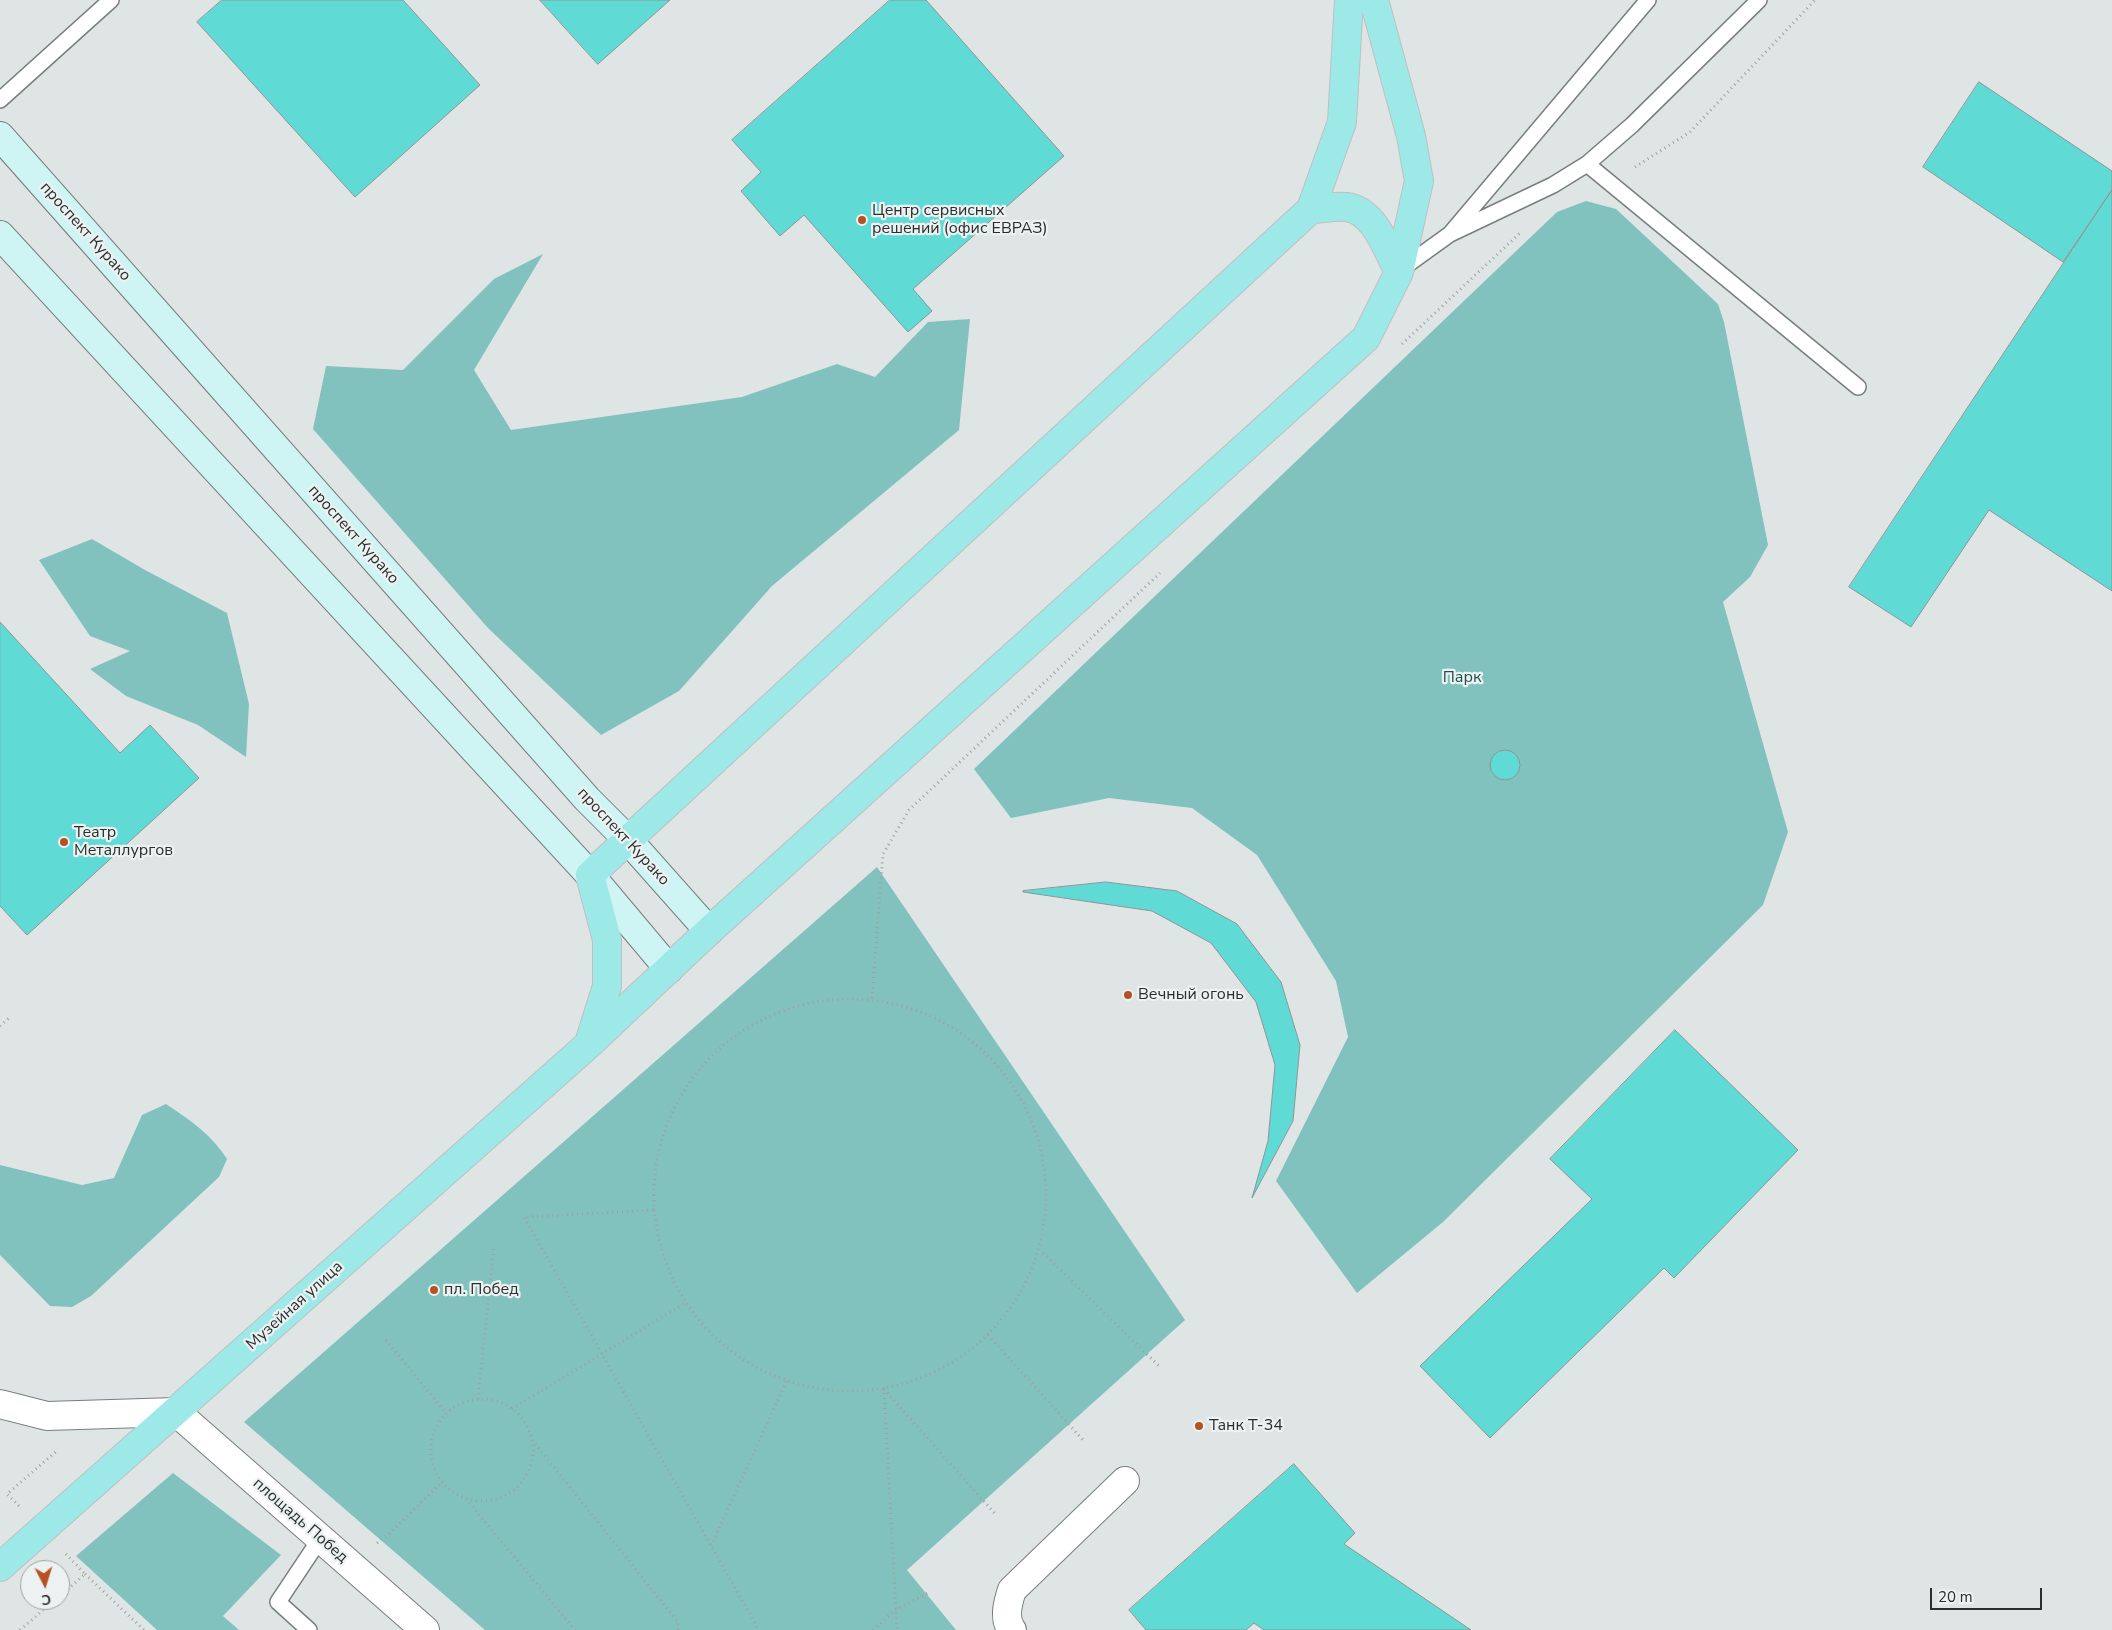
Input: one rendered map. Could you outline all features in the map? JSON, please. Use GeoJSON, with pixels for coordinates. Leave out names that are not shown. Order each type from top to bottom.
{"type":"FeatureCollection","features":[{"type":"Feature","properties":{"kind":"main road"},"geometry":{"type":"LineString","coordinates":[[590,875],[1310,210],[1342,122],[1349,0]]}},
{"type":"Feature","properties":{"kind":"main road","name":"Музейная улица"},"geometry":{"type":"LineString","coordinates":[[0,1567],[588,1045],[709,931],[1366,338],[1398,272],[1419,181],[1410,136],[1374,0]]}},
{"type":"Feature","properties":{"kind":"main road","name":"проспект Курако"},"geometry":{"type":"LineString","coordinates":[[0,136],[580,791],[629,841],[709,931]]}},
{"type":"Feature","properties":{"kind":"main road"},"geometry":{"type":"LineString","coordinates":[[1310,210],[1347,207],[1360,212],[1375,225],[1398,272]]}},
{"type":"Feature","properties":{"kind":"main road"},"geometry":{"type":"LineString","coordinates":[[0,235],[590,875],[669,969]]}},
{"type":"Feature","properties":{"kind":"main road"},"geometry":{"type":"LineString","coordinates":[[588,1045],[607,986],[607,940],[590,875]]}},
{"type":"Feature","properties":{"kind":"street"},"geometry":{"type":"LineString","coordinates":[[0,1404],[47,1416],[176,1412]]}},
{"type":"Feature","properties":{"kind":"street","name":"площадь Побед"},"geometry":{"type":"LineString","coordinates":[[176,1412],[425,1630]]}},
{"type":"Feature","properties":{"kind":"street"},"geometry":{"type":"LineString","coordinates":[[1012,1630],[1009,1626],[1007,1606],[1012,1590],[1125,1481]]}},
{"type":"Feature","properties":{"kind":"lane"},"geometry":{"type":"LineString","coordinates":[[0,100],[111,0]]}},
{"type":"Feature","properties":{"kind":"lane"},"geometry":{"type":"LineString","coordinates":[[1450,234],[1648,0]]}},
{"type":"Feature","properties":{"kind":"lane"},"geometry":{"type":"LineString","coordinates":[[1398,272],[1450,234],[1554,185],[1587,164],[1632,125],[1759,0]]}},
{"type":"Feature","properties":{"kind":"lane"},"geometry":{"type":"LineString","coordinates":[[1587,164],[1858,387]]}},
{"type":"Feature","properties":{"kind":"lane"},"geometry":{"type":"LineString","coordinates":[[309,1630],[278,1602],[320,1538]]}},
{"type":"Feature","properties":{"kind":"path"},"geometry":{"type":"LineString","coordinates":[[1610,183],[1690,132],[1815,0]]}},
{"type":"Feature","properties":{"kind":"path"},"geometry":{"type":"LineString","coordinates":[[1395,351],[1526,228]]}},
{"type":"Feature","properties":{"kind":"path"},"geometry":{"type":"LineString","coordinates":[[872,998],[883,854],[909,810],[1163,570]]}},
{"type":"Feature","properties":{"kind":"path"},"geometry":{"type":"LineString","coordinates":[[872,998],[931,1014],[981,1047],[1020,1093],[1043,1149],[1047,1210],[1043,1253],[1014,1304],[988,1335],[957,1360],[922,1378],[884,1388],[841,1392],[787,1380],[756,1367],[718,1341],[685,1303],[671,1277],[659,1244],[653,1210],[657,1152],[678,1098],[713,1053],[760,1019],[815,1000],[872,998]]}},
{"type":"Feature","properties":{"kind":"path"},"geometry":{"type":"LineString","coordinates":[[0,1026],[9,1018]]}},
{"type":"Feature","properties":{"kind":"path"},"geometry":{"type":"LineString","coordinates":[[653,1210],[524,1217],[759,1630]]}},
{"type":"Feature","properties":{"kind":"path"},"geometry":{"type":"LineString","coordinates":[[478,1399],[494,1245]]}},
{"type":"Feature","properties":{"kind":"path"},"geometry":{"type":"LineString","coordinates":[[1043,1253],[1160,1367]]}},
{"type":"Feature","properties":{"kind":"path"},"geometry":{"type":"LineString","coordinates":[[512,1409],[685,1303]]}},
{"type":"Feature","properties":{"kind":"path"},"geometry":{"type":"LineString","coordinates":[[988,1335],[1083,1440]]}},
{"type":"Feature","properties":{"kind":"path"},"geometry":{"type":"LineString","coordinates":[[386,1340],[446,1413]]}},
{"type":"Feature","properties":{"kind":"path"},"geometry":{"type":"LineString","coordinates":[[710,1546],[787,1380]]}},
{"type":"Feature","properties":{"kind":"path"},"geometry":{"type":"LineString","coordinates":[[884,1388],[996,1515]]}},
{"type":"Feature","properties":{"kind":"path"},"geometry":{"type":"LineString","coordinates":[[884,1388],[897,1630]]}},
{"type":"Feature","properties":{"kind":"path"},"geometry":{"type":"LineString","coordinates":[[531,1439],[532,1458],[528,1472],[519,1484],[508,1493],[495,1499],[480,1501],[466,1498],[453,1492],[442,1482],[432,1462],[431,1453],[434,1432],[446,1413],[455,1406],[478,1399],[490,1400],[512,1409],[524,1422],[531,1439],[678,1622],[678,1630]]}},
{"type":"Feature","properties":{"kind":"path"},"geometry":{"type":"LineString","coordinates":[[466,1498],[575,1630]]}},
{"type":"Feature","properties":{"kind":"path"},"geometry":{"type":"LineString","coordinates":[[85,1574],[144,1630]]}},
{"type":"Feature","properties":{"kind":"path"},"geometry":{"type":"LineString","coordinates":[[873,1630],[895,1610],[928,1593]]}},
{"type":"Feature","properties":{"kind":"path"},"geometry":{"type":"LineString","coordinates":[[20,1630],[43,1610]]}},
{"type":"Feature","properties":{"kind":"green space","name":"Парк"},"geometry":{"type":"Polygon","coordinates":[[[1586,201],[1616,209],[1718,304],[1724,322],[1768,545],[1750,577],[1723,602],[1788,832],[1763,905],[1443,1222],[1357,1293],[1276,1181],[1348,1037],[1336,981],[1257,855],[1192,808],[1109,798],[1011,818],[974,769],[1557,212],[1586,201]]]}},
{"type":"Feature","properties":{"kind":"green space"},"geometry":{"type":"Polygon","coordinates":[[[543,254],[474,370],[511,430],[742,397],[837,364],[875,377],[928,322],[970,319],[959,430],[772,586],[679,691],[601,735],[488,628],[313,429],[326,366],[403,370],[494,279],[543,254]]]}},
{"type":"Feature","properties":{"kind":"green space"},"geometry":{"type":"Polygon","coordinates":[[[92,539],[145,570],[227,613],[249,704],[246,757],[198,725],[126,696],[90,669],[130,651],[90,636],[39,560],[92,539]]]}},
{"type":"Feature","properties":{"kind":"green space"},"geometry":{"type":"Polygon","coordinates":[[[877,867],[1185,1320],[907,1570],[956,1630],[485,1630],[244,1422],[877,867]]]}},
{"type":"Feature","properties":{"kind":"green space"},"geometry":{"type":"Polygon","coordinates":[[[166,1104],[200,1128],[221,1150],[227,1159],[219,1177],[91,1296],[72,1307],[50,1306],[0,1255],[0,1165],[82,1185],[114,1178],[142,1115],[166,1104]]]}},
{"type":"Feature","properties":{"kind":"green space"},"geometry":{"type":"Polygon","coordinates":[[[173,1473],[281,1555],[223,1616],[239,1630],[157,1630],[76,1556],[173,1473]]]}},
{"type":"Feature","properties":{"kind":"building"},"geometry":{"type":"Polygon","coordinates":[[[222,0],[403,0],[480,85],[355,197],[197,22],[222,0]]]}},
{"type":"Feature","properties":{"kind":"building"},"geometry":{"type":"Polygon","coordinates":[[[540,0],[670,0],[598,64],[540,0]]]}},
{"type":"Feature","properties":{"kind":"building"},"geometry":{"type":"Polygon","coordinates":[[[890,0],[926,0],[1064,156],[913,289],[932,311],[908,332],[804,215],[780,236],[741,191],[761,172],[732,140],[890,0]]]}},
{"type":"Feature","properties":{"kind":"building"},"geometry":{"type":"Polygon","coordinates":[[[1979,82],[2112,171],[2112,190],[2063,262],[1923,167],[1979,82]]]}},
{"type":"Feature","properties":{"kind":"building"},"geometry":{"type":"Polygon","coordinates":[[[2112,190],[2112,591],[1989,510],[1911,627],[1849,587],[2112,190]]]}},
{"type":"Feature","properties":{"kind":"building","name":"Театр Металлургов"},"geometry":{"type":"Polygon","coordinates":[[[0,622],[120,753],[150,725],[199,778],[27,935],[0,906],[0,622]]]}},
{"type":"Feature","properties":{"kind":"building"},"geometry":{"type":"Polygon","coordinates":[[[1505,750],[1511,751],[1519,759],[1519,771],[1511,779],[1505,780],[1499,779],[1491,771],[1490,765],[1491,759],[1499,751],[1505,750]]]}},
{"type":"Feature","properties":{"kind":"building"},"geometry":{"type":"Polygon","coordinates":[[[1106,882],[1177,891],[1237,924],[1281,982],[1300,1045],[1293,1121],[1252,1198],[1268,1141],[1275,1065],[1256,1002],[1211,943],[1152,911],[1023,892],[1106,882]]]}},
{"type":"Feature","properties":{"kind":"building"},"geometry":{"type":"Polygon","coordinates":[[[1675,1030],[1798,1150],[1674,1278],[1664,1268],[1490,1438],[1420,1366],[1592,1199],[1550,1159],[1675,1030]]]}},
{"type":"Feature","properties":{"kind":"building"},"geometry":{"type":"Polygon","coordinates":[[[1294,1464],[1355,1533],[1344,1544],[1471,1630],[1264,1630],[1254,1623],[1246,1630],[1146,1630],[1129,1610],[1294,1464]]]}},
{"type":"Feature","properties":{"kind":"place","name":"Центр сервисных решений (офис ЕВРАЗ)"},"geometry":{"type":"Point","coordinates":[862,220]}},
{"type":"Feature","properties":{"kind":"place","name":"Театр Металлургов"},"geometry":{"type":"Point","coordinates":[64,842]}},
{"type":"Feature","properties":{"kind":"place","name":"Вечный огонь"},"geometry":{"type":"Point","coordinates":[1128,995]}},
{"type":"Feature","properties":{"kind":"place","name":"пл. Побед"},"geometry":{"type":"Point","coordinates":[434,1290]}},
{"type":"Feature","properties":{"kind":"place","name":"Танк Т-34"},"geometry":{"type":"Point","coordinates":[1199,1426]}}]}
